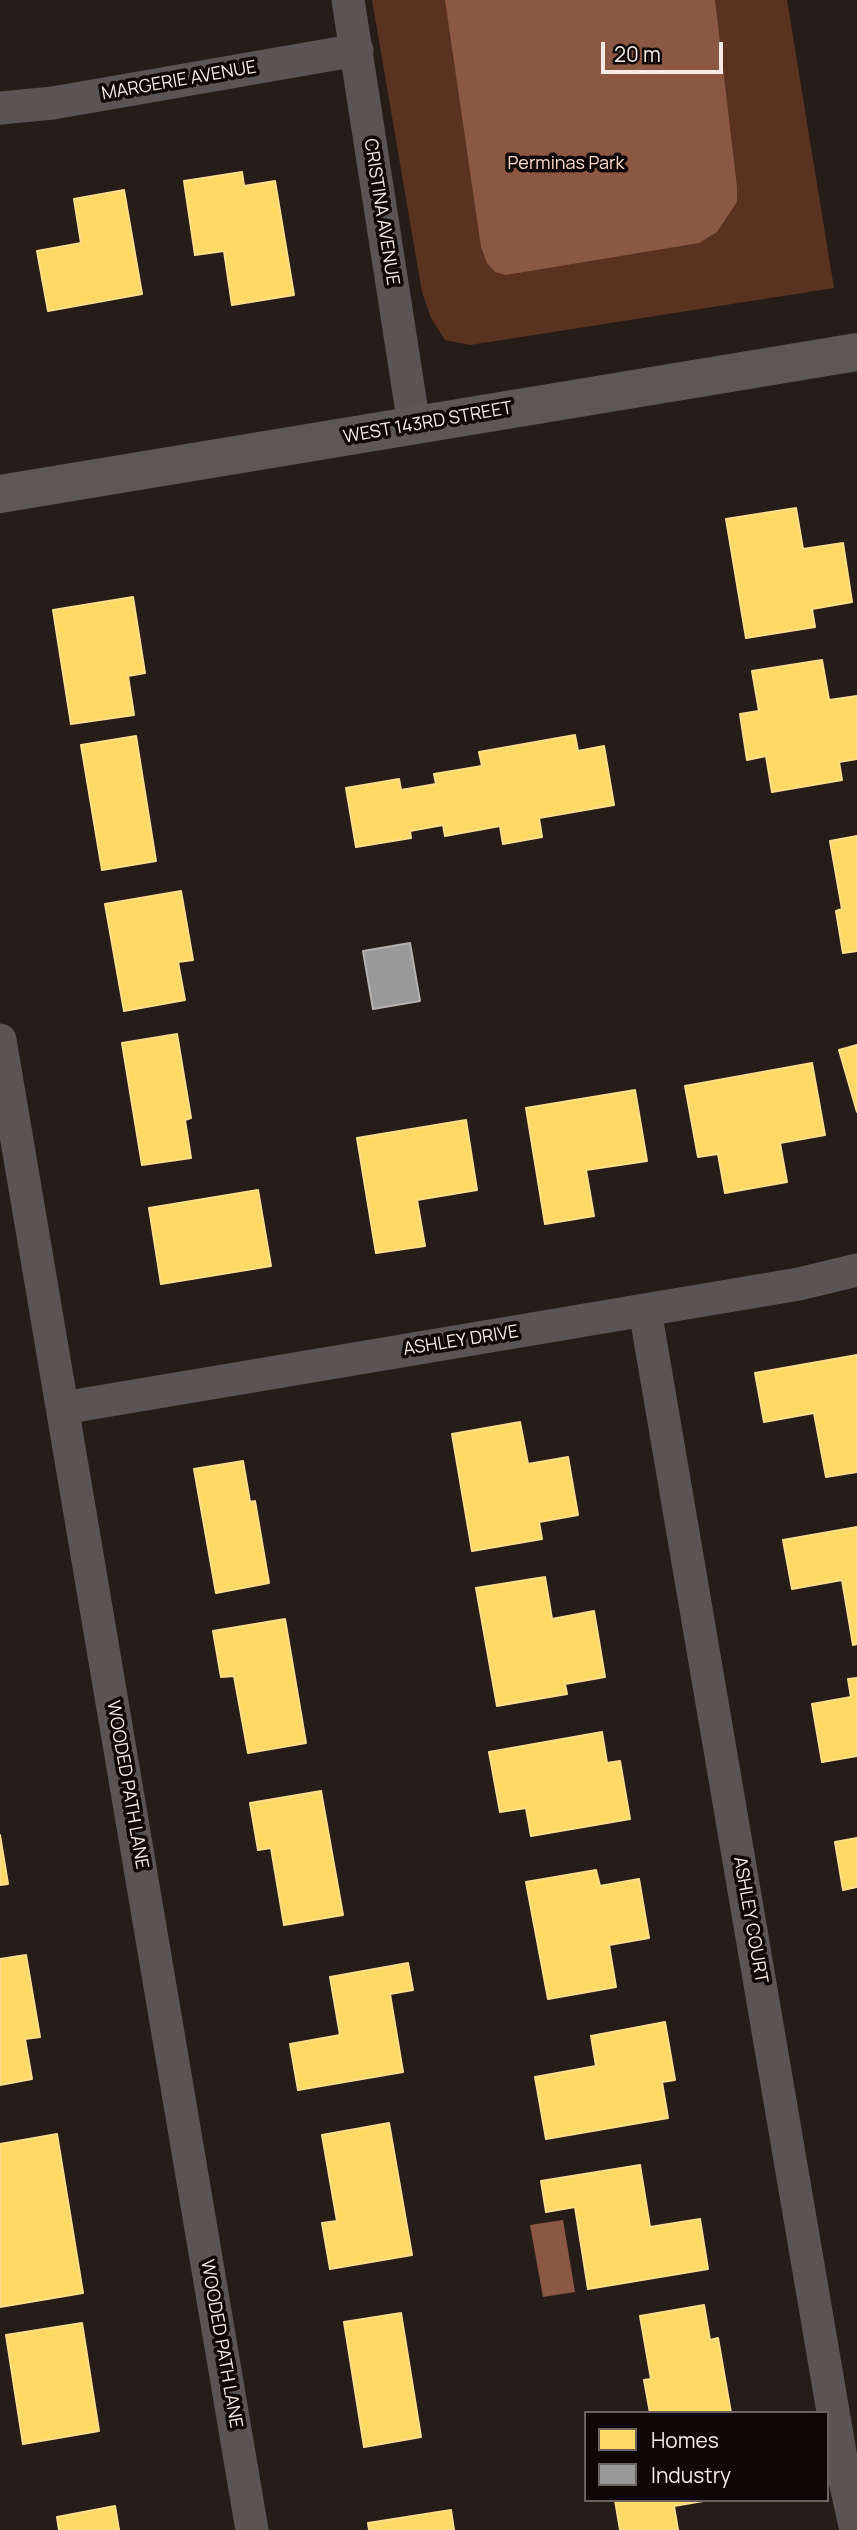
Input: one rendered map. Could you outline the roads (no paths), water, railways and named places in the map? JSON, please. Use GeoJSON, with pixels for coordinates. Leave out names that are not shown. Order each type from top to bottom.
{"type":"FeatureCollection","features":[{"type":"Feature","properties":{"kind":"main road","name":"WEST 143RD STREET"},"geometry":{"type":"LineString","coordinates":[[0,494],[857,352]]}},
{"type":"Feature","properties":{"kind":"street","name":"CRISTINA AVENUE"},"geometry":{"type":"LineString","coordinates":[[348,0],[414,425]]}},
{"type":"Feature","properties":{"kind":"street","name":"MARGERIE AVENUE"},"geometry":{"type":"LineString","coordinates":[[0,108],[53,103],[357,50]]}},
{"type":"Feature","properties":{"kind":"street","name":"WOODED PATH LANE"},"geometry":{"type":"LineString","coordinates":[[0,1040],[252,2530]]}},
{"type":"Feature","properties":{"kind":"street","name":"ASHLEY DRIVE"},"geometry":{"type":"LineString","coordinates":[[63,1408],[799,1284],[857,1270]]}},
{"type":"Feature","properties":{"kind":"street","name":"ASHLEY COURT"},"geometry":{"type":"LineString","coordinates":[[645,1310],[844,2476],[856,2530]]}},
{"type":"Feature","properties":{"kind":"park label","name":"Perminas Park"},"geometry":{"type":"Point","coordinates":[566,164]}}]}
